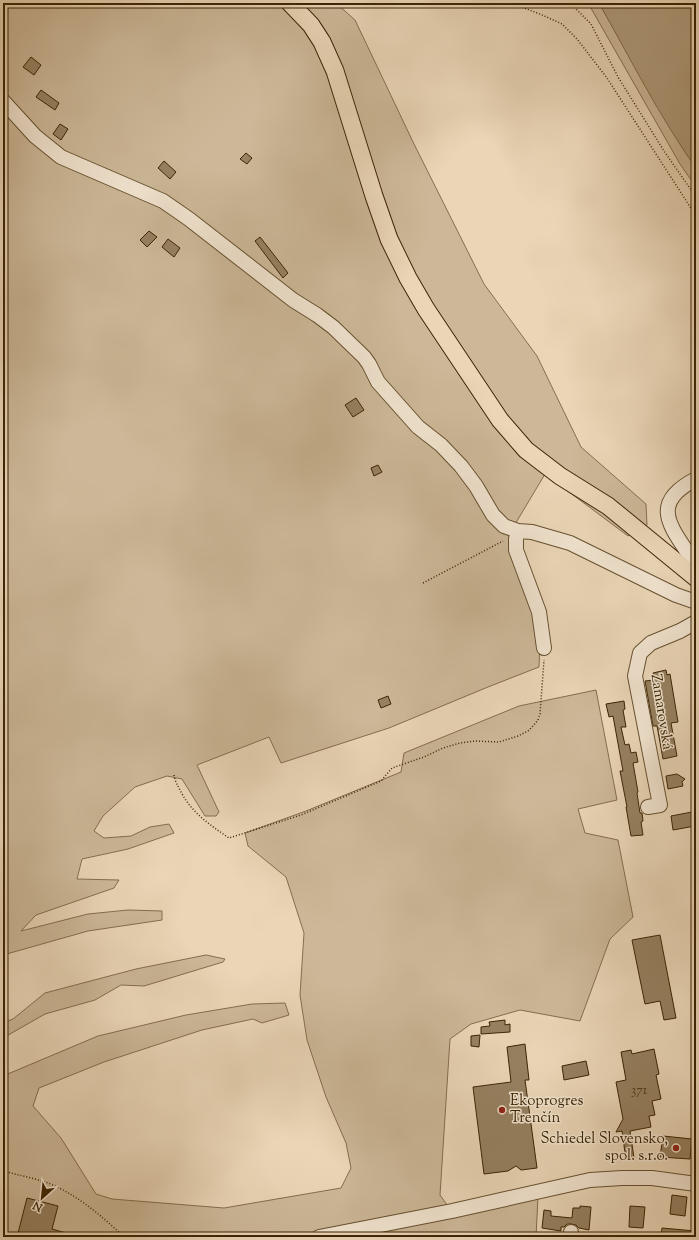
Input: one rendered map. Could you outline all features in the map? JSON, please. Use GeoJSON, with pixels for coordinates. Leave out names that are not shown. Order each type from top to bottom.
{"type":"FeatureCollection","features":[{"type":"Feature","properties":{"kind":"main road"},"geometry":{"type":"LineString","coordinates":[[290,3],[311,25],[322,42],[335,71],[389,239],[408,278],[426,309],[500,420],[526,450],[560,476],[608,506],[690,573]]}},
{"type":"Feature","properties":{"kind":"street"},"geometry":{"type":"LineString","coordinates":[[3,101],[35,136],[61,157],[163,201],[189,219],[293,300],[317,315],[333,328],[364,357],[378,382],[414,422],[441,445],[461,466],[476,486],[493,515],[504,526],[518,531],[532,532],[570,543],[676,595],[696,602]]}},
{"type":"Feature","properties":{"kind":"street"},"geometry":{"type":"LineString","coordinates":[[690,573],[692,559],[674,532],[669,520],[667,509],[670,500],[676,492],[696,480]]}},
{"type":"Feature","properties":{"kind":"street"},"geometry":{"type":"LineString","coordinates":[[518,531],[516,550],[539,612],[544,648]]}},
{"type":"Feature","properties":{"kind":"street","name":"Zamarovská"},"geometry":{"type":"LineString","coordinates":[[648,807],[660,805],[635,676],[640,652],[651,643],[680,631],[696,622]]}},
{"type":"Feature","properties":{"kind":"street"},"geometry":{"type":"LineString","coordinates":[[319,1237],[452,1211],[590,1180],[652,1178],[696,1184]]}},
{"type":"Feature","properties":{"kind":"path"},"geometry":{"type":"LineString","coordinates":[[511,3],[562,24],[577,39],[607,78],[696,216]]}},
{"type":"Feature","properties":{"kind":"path"},"geometry":{"type":"LineString","coordinates":[[570,3],[591,24],[618,77],[664,151],[696,197]]}},
{"type":"Feature","properties":{"kind":"path"},"geometry":{"type":"LineString","coordinates":[[423,582],[512,537],[518,531]]}},
{"type":"Feature","properties":{"kind":"path"},"geometry":{"type":"LineString","coordinates":[[174,775],[175,781],[191,808],[202,819],[229,838],[300,815],[381,781],[392,768],[424,757],[442,748],[460,743],[476,741],[499,742],[528,731],[538,720],[540,714],[544,648]]}},
{"type":"Feature","properties":{"kind":"path"},"geometry":{"type":"LineString","coordinates":[[3,1171],[36,1179],[62,1190],[98,1215],[124,1237]]}},
{"type":"Feature","properties":{"kind":"shaded area"},"geometry":{"type":"Polygon","coordinates":[[[3,3],[336,3],[355,20],[414,144],[484,284],[537,356],[581,447],[646,504],[647,525],[628,536],[545,474],[514,526],[509,546],[529,598],[540,641],[539,667],[389,728],[281,763],[269,737],[197,765],[219,812],[216,816],[205,816],[182,779],[167,776],[135,787],[103,816],[94,831],[104,838],[131,836],[150,827],[169,824],[174,833],[128,849],[82,859],[77,879],[119,880],[114,888],[36,915],[21,931],[88,914],[128,910],[162,911],[162,920],[88,931],[3,955],[3,3]]]}},
{"type":"Feature","properties":{"kind":"shaded area"},"geometry":{"type":"Polygon","coordinates":[[[588,3],[599,3],[643,81],[696,168],[696,187],[680,164],[588,3]]]}},
{"type":"Feature","properties":{"kind":"shaded area"},"geometry":{"type":"Polygon","coordinates":[[[599,3],[696,3],[696,168],[657,107],[599,3]]]}},
{"type":"Feature","properties":{"kind":"shaded area"},"geometry":{"type":"Polygon","coordinates":[[[596,690],[617,800],[578,809],[585,833],[618,840],[633,917],[610,939],[580,1021],[520,1010],[471,1024],[450,1039],[440,1195],[452,1212],[538,1197],[536,1237],[3,1237],[3,1076],[98,1036],[186,1015],[252,1004],[285,1003],[289,1015],[262,1023],[253,1019],[202,1030],[104,1062],[39,1088],[33,1106],[61,1138],[96,1194],[112,1199],[224,1208],[341,1188],[351,1168],[346,1143],[326,1097],[307,1040],[300,995],[304,933],[286,877],[248,846],[245,833],[306,811],[401,772],[404,753],[519,706],[596,690]]]}},
{"type":"Feature","properties":{"kind":"shaded area"},"geometry":{"type":"Polygon","coordinates":[[[206,955],[225,959],[223,962],[144,986],[121,985],[95,1000],[45,1014],[3,1038],[3,1023],[13,1019],[45,993],[136,969],[206,955]]]}},
{"type":"Feature","properties":{"kind":"building"},"geometry":{"type":"Polygon","coordinates":[[[31,57],[41,65],[34,75],[23,67],[31,57]]]}},
{"type":"Feature","properties":{"kind":"building"},"geometry":{"type":"Polygon","coordinates":[[[41,90],[59,103],[55,110],[36,97],[41,90]]]}},
{"type":"Feature","properties":{"kind":"building"},"geometry":{"type":"Polygon","coordinates":[[[60,124],[68,129],[61,140],[53,134],[60,124]]]}},
{"type":"Feature","properties":{"kind":"building"},"geometry":{"type":"Polygon","coordinates":[[[246,153],[252,158],[247,164],[240,159],[246,153]]]}},
{"type":"Feature","properties":{"kind":"building"},"geometry":{"type":"Polygon","coordinates":[[[164,161],[176,172],[170,179],[158,168],[164,161]]]}},
{"type":"Feature","properties":{"kind":"building"},"geometry":{"type":"Polygon","coordinates":[[[149,231],[157,237],[147,247],[140,240],[149,231]]]}},
{"type":"Feature","properties":{"kind":"building"},"geometry":{"type":"Polygon","coordinates":[[[260,237],[288,273],[283,278],[255,241],[260,237]]]}},
{"type":"Feature","properties":{"kind":"building"},"geometry":{"type":"Polygon","coordinates":[[[168,239],[180,248],[174,257],[162,247],[168,239]]]}},
{"type":"Feature","properties":{"kind":"building"},"geometry":{"type":"Polygon","coordinates":[[[356,398],[364,410],[353,417],[345,405],[356,398]]]}},
{"type":"Feature","properties":{"kind":"building"},"geometry":{"type":"Polygon","coordinates":[[[378,465],[382,472],[374,476],[371,468],[378,465]]]}},
{"type":"Feature","properties":{"kind":"building"},"geometry":{"type":"Polygon","coordinates":[[[666,670],[667,675],[670,674],[678,722],[671,723],[677,756],[663,759],[657,726],[653,726],[645,681],[654,680],[653,673],[666,670]]]}},
{"type":"Feature","properties":{"kind":"building"},"geometry":{"type":"Polygon","coordinates":[[[388,696],[391,704],[381,708],[378,700],[388,696]]]}},
{"type":"Feature","properties":{"kind":"building"},"geometry":{"type":"Polygon","coordinates":[[[624,701],[625,709],[623,710],[626,727],[621,727],[625,745],[629,744],[631,753],[636,752],[638,762],[633,763],[640,813],[642,813],[643,821],[641,822],[643,835],[631,836],[620,771],[623,771],[613,716],[609,717],[606,704],[624,701]]]}},
{"type":"Feature","properties":{"kind":"building"},"geometry":{"type":"Polygon","coordinates":[[[677,774],[685,779],[682,782],[683,786],[668,789],[666,776],[677,774]]]}},
{"type":"Feature","properties":{"kind":"building"},"geometry":{"type":"Polygon","coordinates":[[[692,812],[695,826],[673,830],[671,816],[692,812]]]}},
{"type":"Feature","properties":{"kind":"building"},"geometry":{"type":"Polygon","coordinates":[[[660,935],[676,1018],[664,1020],[660,1001],[645,1004],[632,940],[660,935]]]}},
{"type":"Feature","properties":{"kind":"building"},"geometry":{"type":"Polygon","coordinates":[[[505,1020],[505,1025],[510,1024],[510,1032],[481,1034],[481,1027],[490,1026],[489,1022],[505,1020]]]}},
{"type":"Feature","properties":{"kind":"building"},"geometry":{"type":"Polygon","coordinates":[[[480,1035],[479,1047],[471,1046],[471,1036],[480,1035]]]}},
{"type":"Feature","properties":{"kind":"building","name":"Ekoprogres Trenčín"},"geometry":{"type":"Polygon","coordinates":[[[525,1044],[529,1080],[525,1080],[537,1168],[521,1170],[516,1166],[508,1171],[484,1174],[473,1087],[511,1082],[507,1047],[525,1044]]]}},
{"type":"Feature","properties":{"kind":"building"},"geometry":{"type":"Polygon","coordinates":[[[654,1049],[659,1074],[656,1075],[661,1099],[652,1101],[655,1115],[649,1116],[651,1127],[630,1131],[634,1158],[626,1160],[622,1131],[616,1132],[623,1119],[616,1082],[626,1080],[621,1052],[631,1050],[632,1054],[654,1049]]]}},
{"type":"Feature","properties":{"kind":"building"},"geometry":{"type":"Polygon","coordinates":[[[586,1061],[589,1075],[564,1080],[562,1066],[586,1061]]]}},
{"type":"Feature","properties":{"kind":"building","name":"Schiedel Slovensko, spol. s.r.o."},"geometry":{"type":"Polygon","coordinates":[[[663,1136],[692,1139],[690,1159],[660,1157],[663,1136]]]}},
{"type":"Feature","properties":{"kind":"building"},"geometry":{"type":"Polygon","coordinates":[[[672,1195],[687,1197],[685,1216],[670,1214],[672,1195]]]}},
{"type":"Feature","properties":{"kind":"building"},"geometry":{"type":"Polygon","coordinates":[[[27,1198],[58,1206],[52,1229],[73,1235],[72,1237],[17,1237],[27,1198]]]}},
{"type":"Feature","properties":{"kind":"building"},"geometry":{"type":"Polygon","coordinates":[[[580,1206],[591,1207],[589,1230],[579,1228],[576,1225],[571,1224],[561,1227],[561,1231],[542,1228],[544,1210],[551,1211],[551,1216],[572,1218],[573,1208],[580,1208],[580,1206]]]}},
{"type":"Feature","properties":{"kind":"building"},"geometry":{"type":"Polygon","coordinates":[[[630,1206],[645,1207],[643,1228],[629,1227],[630,1206]]]}},
{"type":"Feature","properties":{"kind":"building"},"geometry":{"type":"Polygon","coordinates":[[[662,1228],[695,1231],[695,1237],[661,1237],[662,1228]]]}},
{"type":"Feature","properties":{"kind":"place","name":"Ekoprogres Trenčín"},"geometry":{"type":"Point","coordinates":[502,1110]}},
{"type":"Feature","properties":{"kind":"place","name":"Schiedel Slovensko, spol. s.r.o."},"geometry":{"type":"Point","coordinates":[676,1148]}}]}
